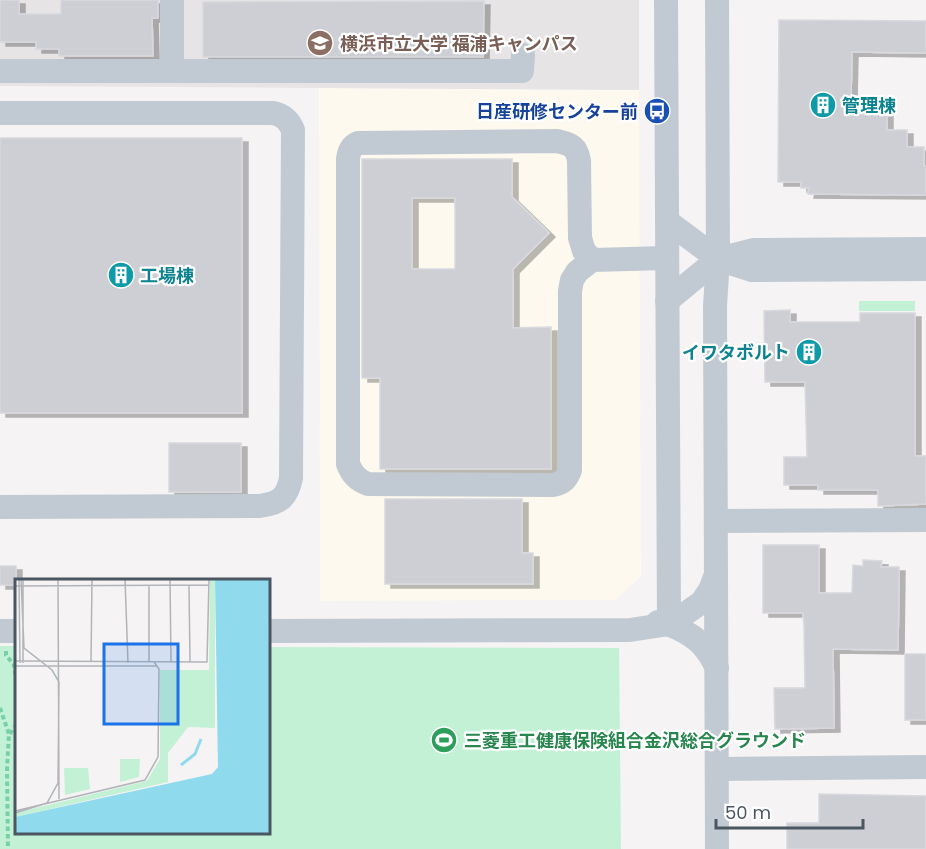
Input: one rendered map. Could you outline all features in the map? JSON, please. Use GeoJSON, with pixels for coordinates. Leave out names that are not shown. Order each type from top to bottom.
{"type":"FeatureCollection","features":[{"type":"Feature","properties":{"kind":"street"},"geometry":{"type":"LineString","coordinates":[[172,0],[172,70]]}},
{"type":"Feature","properties":{"kind":"street"},"geometry":{"type":"LineString","coordinates":[[666,0],[669,624]]}},
{"type":"Feature","properties":{"kind":"street"},"geometry":{"type":"LineString","coordinates":[[717,0],[718,259],[715,306],[717,849]]}},
{"type":"Feature","properties":{"kind":"street"},"geometry":{"type":"LineString","coordinates":[[0,70],[522,70],[523,55]]}},
{"type":"Feature","properties":{"kind":"street"},"geometry":{"type":"LineString","coordinates":[[0,113],[273,112],[286,118],[293,130],[291,478],[289,490],[281,499],[272,504],[260,506],[0,507]]}},
{"type":"Feature","properties":{"kind":"street"},"geometry":{"type":"LineString","coordinates":[[592,260],[584,251],[580,238],[578,153],[566,143],[557,141],[358,142],[354,144],[350,148],[348,159],[348,464],[356,478],[368,484],[553,485],[564,481],[570,470],[570,291],[572,280],[577,272],[592,260],[667,258]]}},
{"type":"Feature","properties":{"kind":"street"},"geometry":{"type":"LineString","coordinates":[[667,221],[718,259],[752,270],[926,269]]}},
{"type":"Feature","properties":{"kind":"street"},"geometry":{"type":"LineString","coordinates":[[667,301],[718,259],[753,250],[926,249]]}},
{"type":"Feature","properties":{"kind":"street"},"geometry":{"type":"LineString","coordinates":[[716,521],[926,520]]}},
{"type":"Feature","properties":{"kind":"street"},"geometry":{"type":"LineString","coordinates":[[270,631],[630,630],[669,624],[702,602],[716,576]]}},
{"type":"Feature","properties":{"kind":"street"},"geometry":{"type":"LineString","coordinates":[[270,618],[630,618],[669,624],[694,638],[706,649],[717,668]]}},
{"type":"Feature","properties":{"kind":"street"},"geometry":{"type":"LineString","coordinates":[[717,769],[926,767]]}},
{"type":"Feature","properties":{"kind":"path"},"geometry":{"type":"LineString","coordinates":[[0,708],[9,734],[8,849]]}},
{"type":"Feature","properties":{"kind":"path"},"geometry":{"type":"LineString","coordinates":[[9,734],[15,726]]}},
{"type":"Feature","properties":{"kind":"shaded area","name":"横浜市立大学 福浦キャンパス"},"geometry":{"type":"Polygon","coordinates":[[[0,0],[639,0],[639,90],[0,86],[0,0]]]}},
{"type":"Feature","properties":{"kind":"shaded area"},"geometry":{"type":"Polygon","coordinates":[[[319,88],[639,90],[641,576],[616,600],[320,601],[319,88]]]}},
{"type":"Feature","properties":{"kind":"green space"},"geometry":{"type":"Polygon","coordinates":[[[859,301],[915,301],[915,311],[859,311],[859,301]]]}},
{"type":"Feature","properties":{"kind":"green space","name":"三菱重工健康保険組合金沢総合グラウンド"},"geometry":{"type":"Polygon","coordinates":[[[0,646],[15,646],[15,834],[270,834],[270,647],[619,648],[621,849],[0,849],[0,646]]]}},
{"type":"Feature","properties":{"kind":"building"},"geometry":{"type":"Polygon","coordinates":[[[0,0],[19,0],[19,14],[61,14],[61,0],[158,0],[158,18],[152,18],[153,56],[59,56],[59,49],[36,49],[36,42],[0,42],[0,0]]]}},
{"type":"Feature","properties":{"kind":"building"},"geometry":{"type":"Polygon","coordinates":[[[484,1],[483,57],[203,57],[203,2],[484,1]]]}},
{"type":"Feature","properties":{"kind":"building","name":"管理棟"},"geometry":{"type":"Polygon","coordinates":[[[779,20],[926,21],[926,53],[852,52],[851,96],[868,96],[868,113],[887,113],[887,130],[907,130],[907,147],[924,147],[926,195],[808,194],[809,188],[801,188],[801,182],[778,182],[779,20]]]}},
{"type":"Feature","properties":{"kind":"building","name":"工場棟"},"geometry":{"type":"Polygon","coordinates":[[[0,138],[242,138],[242,413],[0,413],[0,138]]]}},
{"type":"Feature","properties":{"kind":"building"},"geometry":{"type":"Polygon","coordinates":[[[362,159],[512,159],[512,197],[549,233],[513,269],[513,328],[551,327],[551,469],[380,469],[380,378],[362,378],[362,159]],[[412,198],[412,269],[455,269],[455,198],[412,198]]]}},
{"type":"Feature","properties":{"kind":"building"},"geometry":{"type":"Polygon","coordinates":[[[790,310],[790,322],[860,322],[860,313],[915,313],[915,456],[926,456],[926,504],[878,506],[878,490],[818,490],[818,485],[784,485],[784,457],[807,457],[805,382],[765,382],[764,311],[790,310]]]}},
{"type":"Feature","properties":{"kind":"building"},"geometry":{"type":"Polygon","coordinates":[[[169,443],[241,443],[241,492],[169,492],[169,443]]]}},
{"type":"Feature","properties":{"kind":"building"},"geometry":{"type":"Polygon","coordinates":[[[385,499],[522,499],[522,553],[533,553],[533,584],[385,584],[385,499]]]}},
{"type":"Feature","properties":{"kind":"building"},"geometry":{"type":"Polygon","coordinates":[[[763,545],[819,545],[819,593],[852,593],[853,565],[863,566],[863,560],[882,561],[881,567],[899,567],[898,650],[833,649],[834,728],[775,729],[774,688],[805,688],[804,626],[803,613],[763,613],[763,545]]]}},
{"type":"Feature","properties":{"kind":"building"},"geometry":{"type":"Polygon","coordinates":[[[0,566],[16,566],[15,585],[0,585],[0,566]]]}},
{"type":"Feature","properties":{"kind":"building"},"geometry":{"type":"Polygon","coordinates":[[[905,654],[926,654],[926,720],[905,720],[905,654]]]}},
{"type":"Feature","properties":{"kind":"building"},"geometry":{"type":"Polygon","coordinates":[[[819,794],[926,796],[926,849],[787,849],[787,823],[819,823],[819,794]]]}},
{"type":"Feature","properties":{"kind":"place","name":"横浜市立大学 福浦キャンパス"},"geometry":{"type":"Point","coordinates":[320,43]}},
{"type":"Feature","properties":{"kind":"place","name":"管理棟"},"geometry":{"type":"Point","coordinates":[823,105]}},
{"type":"Feature","properties":{"kind":"place","name":"日産研修センター前"},"geometry":{"type":"Point","coordinates":[657,111]}},
{"type":"Feature","properties":{"kind":"place","name":"工場棟"},"geometry":{"type":"Point","coordinates":[121,275]}},
{"type":"Feature","properties":{"kind":"place","name":"イワタボルト"},"geometry":{"type":"Point","coordinates":[809,352]}},
{"type":"Feature","properties":{"kind":"place","name":"三菱重工健康保険組合金沢総合グラウンド"},"geometry":{"type":"Point","coordinates":[444,740]}}]}
